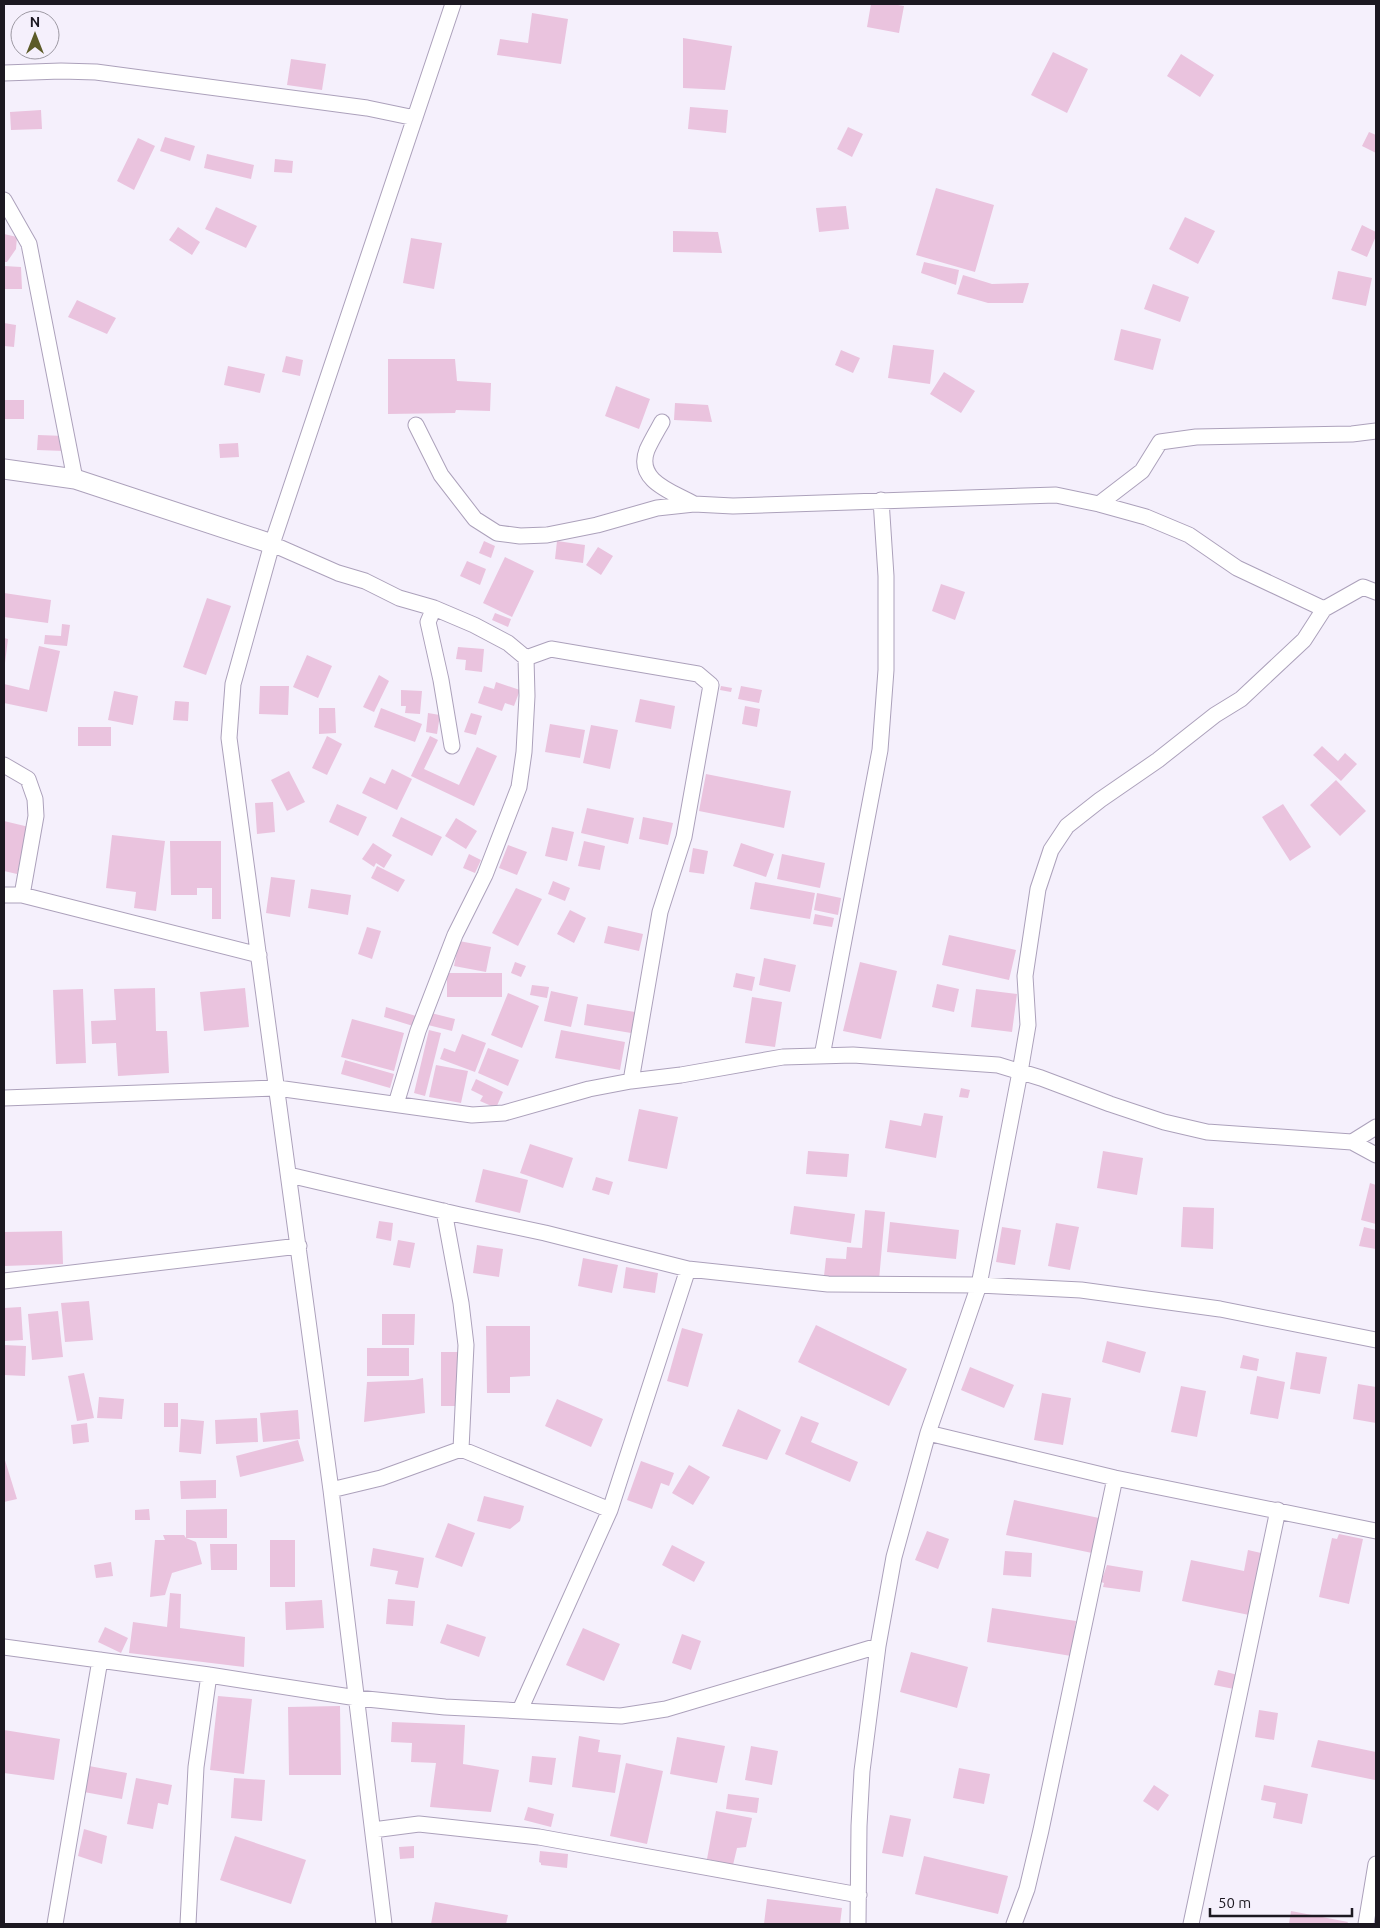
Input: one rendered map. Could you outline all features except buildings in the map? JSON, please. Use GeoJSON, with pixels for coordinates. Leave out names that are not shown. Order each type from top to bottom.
{"type":"FeatureCollection","features":[{"type":"Feature","properties":{"kind":"street"},"geometry":{"type":"LineString","coordinates":[[384,1924],[331,1490],[229,738],[233,684],[272,544],[453,4]]}},
{"type":"Feature","properties":{"kind":"street"},"geometry":{"type":"LineString","coordinates":[[4,73],[96,72],[367,108],[415,118]]}},
{"type":"Feature","properties":{"kind":"street"},"geometry":{"type":"LineString","coordinates":[[4,200],[29,244],[75,479]]}},
{"type":"Feature","properties":{"kind":"street"},"geometry":{"type":"LineString","coordinates":[[662,422],[646,452],[646,472],[652,481],[694,504]]}},
{"type":"Feature","properties":{"kind":"street"},"geometry":{"type":"LineString","coordinates":[[416,425],[441,475],[475,519],[497,533],[520,536],[547,535],[597,525],[657,508],[694,504],[734,506],[1056,495],[1146,517],[1189,535],[1237,568],[1324,610]]}},
{"type":"Feature","properties":{"kind":"street"},"geometry":{"type":"LineString","coordinates":[[1099,504],[1142,471],[1160,442],[1196,437],[1352,434],[1376,431]]}},
{"type":"Feature","properties":{"kind":"street"},"geometry":{"type":"LineString","coordinates":[[4,469],[75,479],[272,544],[399,598],[434,608],[508,643],[526,658]]}},
{"type":"Feature","properties":{"kind":"street"},"geometry":{"type":"LineString","coordinates":[[822,1056],[880,750],[886,670],[886,576],[881,500]]}},
{"type":"Feature","properties":{"kind":"street"},"geometry":{"type":"LineString","coordinates":[[858,1924],[859,1826],[862,1771],[878,1646],[894,1557],[928,1432],[979,1286],[1028,1025],[1025,976],[1038,889],[1051,850],[1067,826],[1100,800],[1158,760],[1215,715],[1241,699],[1304,640],[1324,610],[1363,588],[1376,592]]}},
{"type":"Feature","properties":{"kind":"street"},"geometry":{"type":"LineString","coordinates":[[434,608],[428,622],[441,680],[452,746]]}},
{"type":"Feature","properties":{"kind":"street"},"geometry":{"type":"LineString","coordinates":[[526,658],[551,649],[698,674],[711,685],[684,837],[660,912],[631,1080]]}},
{"type":"Feature","properties":{"kind":"street"},"geometry":{"type":"LineString","coordinates":[[396,1104],[418,1031],[455,935],[485,875],[520,787],[526,715],[526,658]]}},
{"type":"Feature","properties":{"kind":"street"},"geometry":{"type":"LineString","coordinates":[[4,765],[28,780],[35,799],[36,816],[22,895]]}},
{"type":"Feature","properties":{"kind":"street"},"geometry":{"type":"LineString","coordinates":[[4,895],[22,895],[259,955]]}},
{"type":"Feature","properties":{"kind":"street"},"geometry":{"type":"LineString","coordinates":[[4,1098],[277,1088],[472,1115],[504,1113],[589,1089],[631,1080],[681,1075],[784,1057],[853,1055],[998,1066],[1164,1122],[1206,1132],[1352,1142],[1376,1155]]}},
{"type":"Feature","properties":{"kind":"street"},"geometry":{"type":"LineString","coordinates":[[1352,1142],[1376,1127]]}},
{"type":"Feature","properties":{"kind":"street"},"geometry":{"type":"LineString","coordinates":[[289,1174],[545,1233],[688,1269],[828,1284],[979,1286],[1080,1290],[1220,1309],[1376,1340]]}},
{"type":"Feature","properties":{"kind":"street"},"geometry":{"type":"LineString","coordinates":[[444,1211],[461,1303],[466,1345],[461,1450]]}},
{"type":"Feature","properties":{"kind":"street"},"geometry":{"type":"LineString","coordinates":[[4,1281],[299,1246]]}},
{"type":"Feature","properties":{"kind":"street"},"geometry":{"type":"LineString","coordinates":[[520,1710],[610,1510],[688,1269]]}},
{"type":"Feature","properties":{"kind":"street"},"geometry":{"type":"LineString","coordinates":[[928,1432],[1115,1478],[1376,1531]]}},
{"type":"Feature","properties":{"kind":"street"},"geometry":{"type":"LineString","coordinates":[[331,1490],[381,1478],[461,1450],[610,1510]]}},
{"type":"Feature","properties":{"kind":"street"},"geometry":{"type":"LineString","coordinates":[[1014,1924],[1027,1890],[1041,1830],[1115,1478]]}},
{"type":"Feature","properties":{"kind":"street"},"geometry":{"type":"LineString","coordinates":[[1191,1924],[1278,1510]]}},
{"type":"Feature","properties":{"kind":"street"},"geometry":{"type":"LineString","coordinates":[[4,1647],[209,1675],[357,1698],[445,1707],[621,1716],[666,1709],[878,1646]]}},
{"type":"Feature","properties":{"kind":"street"},"geometry":{"type":"LineString","coordinates":[[55,1924],[100,1660]]}},
{"type":"Feature","properties":{"kind":"street"},"geometry":{"type":"LineString","coordinates":[[188,1924],[196,1767],[209,1675]]}},
{"type":"Feature","properties":{"kind":"street"},"geometry":{"type":"LineString","coordinates":[[373,1830],[418,1824],[539,1837],[859,1895]]}},
{"type":"Feature","properties":{"kind":"street"},"geometry":{"type":"LineString","coordinates":[[1366,1924],[1376,1864]]}}]}
